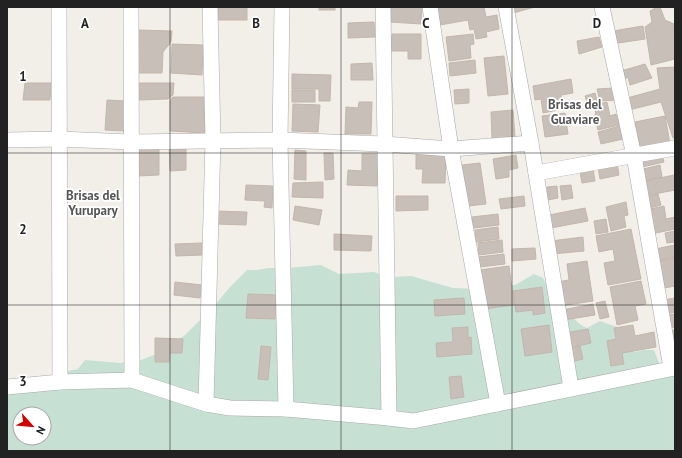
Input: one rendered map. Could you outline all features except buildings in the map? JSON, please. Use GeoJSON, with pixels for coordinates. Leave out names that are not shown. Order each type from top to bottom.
{"type":"FeatureCollection","features":[{"type":"Feature","properties":{"kind":"street"},"geometry":{"type":"LineString","coordinates":[[59,7],[60,382]]}},
{"type":"Feature","properties":{"kind":"street"},"geometry":{"type":"LineString","coordinates":[[132,7],[132,380]]}},
{"type":"Feature","properties":{"kind":"street"},"geometry":{"type":"LineString","coordinates":[[206,404],[213,140],[210,7]]}},
{"type":"Feature","properties":{"kind":"street"},"geometry":{"type":"LineString","coordinates":[[282,7],[280,140],[286,409]]}},
{"type":"Feature","properties":{"kind":"street"},"geometry":{"type":"LineString","coordinates":[[383,7],[389,418]]}},
{"type":"Feature","properties":{"kind":"street"},"geometry":{"type":"LineString","coordinates":[[430,7],[451,149],[498,404]]}},
{"type":"Feature","properties":{"kind":"street"},"geometry":{"type":"LineString","coordinates":[[506,7],[531,143],[571,388]]}},
{"type":"Feature","properties":{"kind":"street"},"geometry":{"type":"LineString","coordinates":[[7,387],[60,382],[132,380],[206,404],[230,408],[286,409],[413,421],[673,368],[634,156],[602,7]]}},
{"type":"Feature","properties":{"kind":"street"},"geometry":{"type":"LineString","coordinates":[[7,140],[59,139],[132,142],[280,140],[384,144],[451,149],[531,143]]}},
{"type":"Feature","properties":{"kind":"street"},"geometry":{"type":"LineString","coordinates":[[536,173],[675,148]]}},
{"type":"Feature","properties":{"kind":"green space"},"geometry":{"type":"Polygon","coordinates":[[[321,265],[339,274],[374,272],[389,277],[411,276],[453,288],[479,289],[515,285],[534,274],[543,278],[573,317],[583,326],[587,328],[600,321],[617,327],[628,346],[635,352],[654,350],[659,363],[666,371],[675,370],[675,451],[7,451],[7,391],[67,371],[78,369],[85,360],[121,363],[131,359],[141,360],[164,351],[173,342],[184,336],[208,313],[247,270],[321,265]]]}},
{"type":"Feature","properties":{"kind":"district","name":"Brisas del Guaviare"},"geometry":{"type":"Point","coordinates":[575,112]}},
{"type":"Feature","properties":{"kind":"district","name":"Brisas del Yurupary"},"geometry":{"type":"Point","coordinates":[93,202]}}]}
